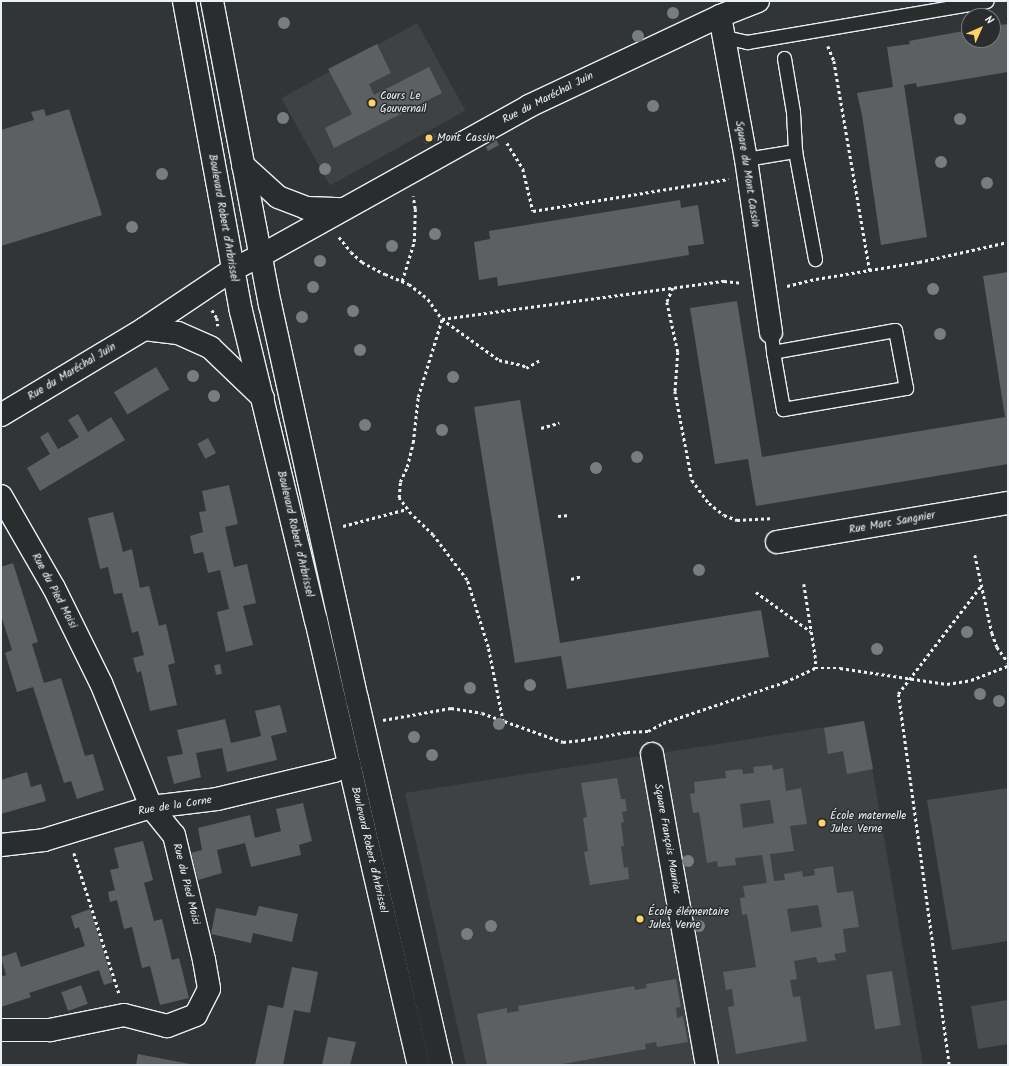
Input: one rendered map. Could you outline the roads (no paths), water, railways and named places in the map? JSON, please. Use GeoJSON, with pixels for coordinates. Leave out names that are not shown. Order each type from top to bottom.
{"type":"FeatureCollection","features":[{"type":"Feature","properties":{"kind":"street","name":"Boulevard Robert d'Arbrissel"},"geometry":{"type":"LineString","coordinates":[[184,1],[232,270],[350,765],[419,1065]]}},
{"type":"Feature","properties":{"kind":"street","name":"Boulevard Robert d'Arbrissel"},"geometry":{"type":"LineString","coordinates":[[212,1],[260,256],[357,699],[441,1065]]}},
{"type":"Feature","properties":{"kind":"street","name":"Rue du Maréchal Juin"},"geometry":{"type":"LineString","coordinates":[[1,415],[144,328],[232,270],[260,256],[529,106],[723,27],[758,1]]}},
{"type":"Feature","properties":{"kind":"street","name":"Square du Mont Cassin"},"geometry":{"type":"LineString","coordinates":[[723,27],[746,159],[772,342]]}},
{"type":"Feature","properties":{"kind":"street"},"geometry":{"type":"LineString","coordinates":[[243,165],[278,197],[306,208],[344,209]]}},
{"type":"Feature","properties":{"kind":"street"},"geometry":{"type":"LineString","coordinates":[[144,328],[178,333],[211,348],[263,398]]}},
{"type":"Feature","properties":{"kind":"street","name":"Rue du Pied Moisi"},"geometry":{"type":"LineString","coordinates":[[1,496],[54,588],[100,683],[151,807],[174,835],[204,960],[209,989],[196,1015],[167,1026],[124,1015],[50,1030],[1,1030]]}},
{"type":"Feature","properties":{"kind":"street","name":"Rue Marc Sangnier"},"geometry":{"type":"LineString","coordinates":[[777,542],[1008,503]]}},
{"type":"Feature","properties":{"kind":"street","name":"Square François Mauriac"},"geometry":{"type":"LineString","coordinates":[[652,754],[707,1065]]}},
{"type":"Feature","properties":{"kind":"street","name":"Rue de la Corne"},"geometry":{"type":"LineString","coordinates":[[1,845],[44,840],[151,807],[217,799],[334,771],[350,765]]}},
{"type":"Feature","properties":{"kind":"lane"},"geometry":{"type":"LineString","coordinates":[[723,27],[747,42],[987,1]]}},
{"type":"Feature","properties":{"kind":"lane"},"geometry":{"type":"LineString","coordinates":[[784,58],[793,112],[795,151],[815,259]]}},
{"type":"Feature","properties":{"kind":"lane"},"geometry":{"type":"LineString","coordinates":[[746,159],[795,151]]}},
{"type":"Feature","properties":{"kind":"lane"},"geometry":{"type":"LineString","coordinates":[[895,330],[906,388],[783,409],[772,342],[895,330]]}},
{"type":"Feature","properties":{"kind":"place","name":"Cours Le Gouvernail"},"geometry":{"type":"Point","coordinates":[372,103]}},
{"type":"Feature","properties":{"kind":"place","name":"Mont Cassin"},"geometry":{"type":"Point","coordinates":[429,138]}},
{"type":"Feature","properties":{"kind":"place","name":"École maternelle Jules Verne"},"geometry":{"type":"Point","coordinates":[822,823]}},
{"type":"Feature","properties":{"kind":"place","name":"École élémentaire Jules Verne"},"geometry":{"type":"Point","coordinates":[640,919]}}]}
